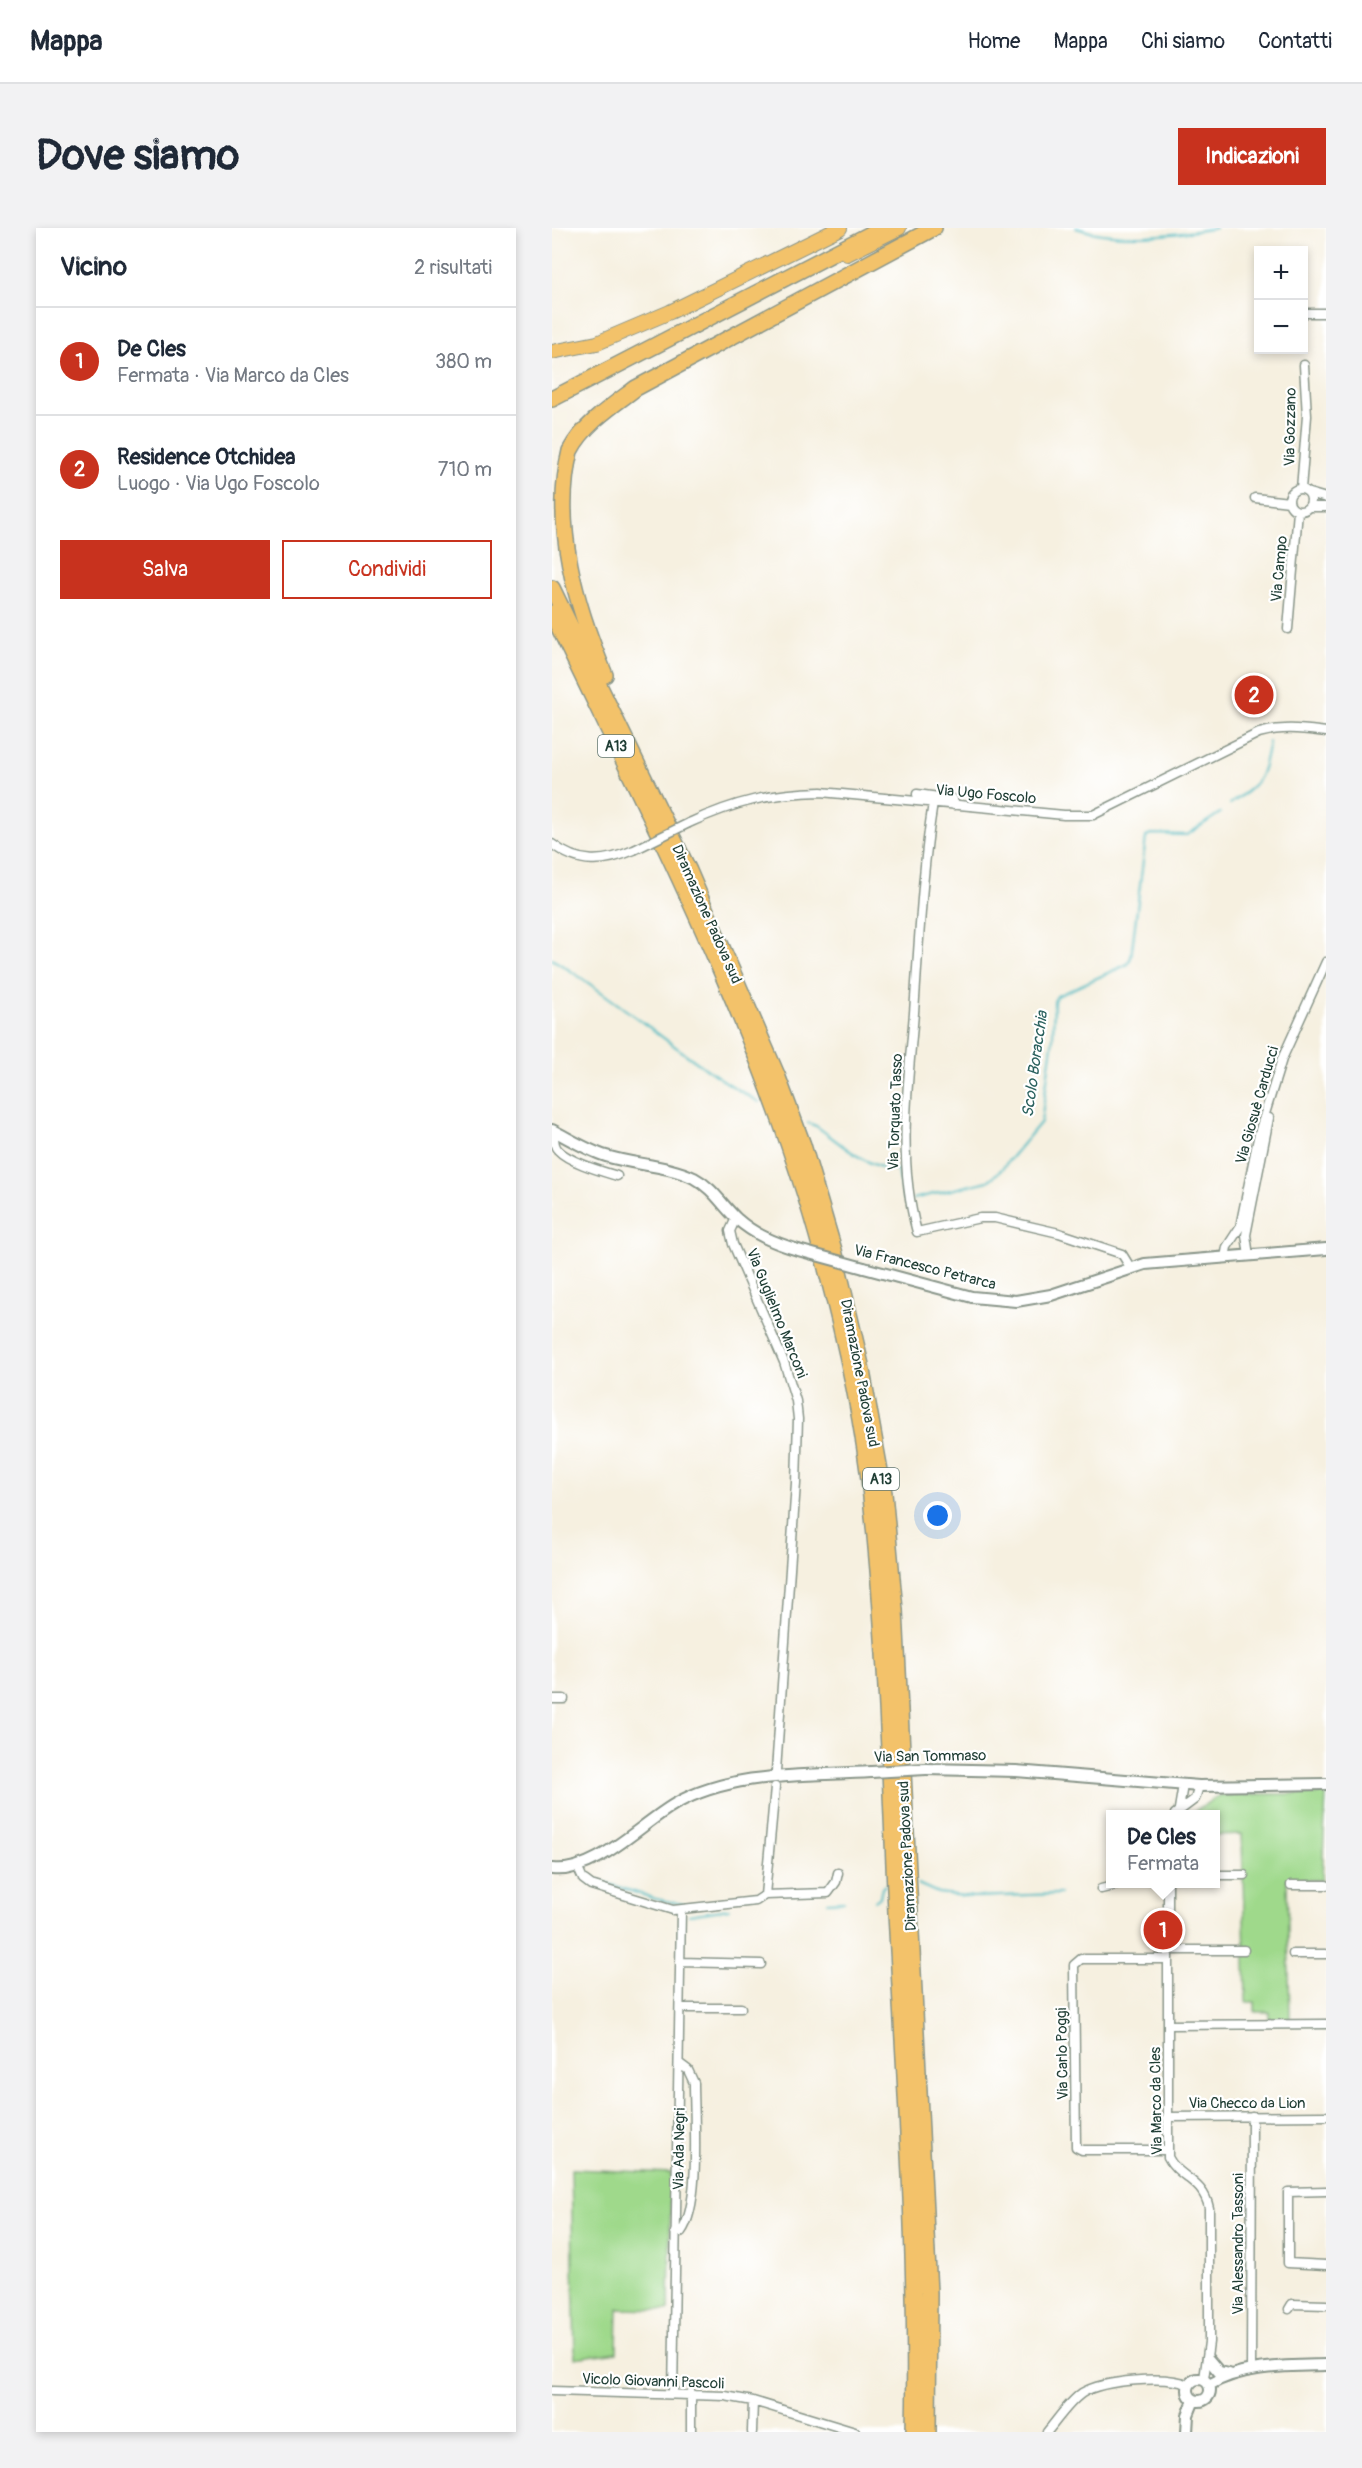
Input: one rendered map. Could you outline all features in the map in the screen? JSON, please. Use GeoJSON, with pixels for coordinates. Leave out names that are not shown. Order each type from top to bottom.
{"type":"FeatureCollection","features":[{"type":"Feature","properties":{"kind":"highway"},"geometry":{"type":"LineString","coordinates":[[552,352],[597,344],[840,228]]}},
{"type":"Feature","properties":{"kind":"highway"},"geometry":{"type":"LineString","coordinates":[[552,406],[882,228]]}},
{"type":"Feature","properties":{"kind":"highway"},"geometry":{"type":"LineString","coordinates":[[552,399],[899,228]]}},
{"type":"Feature","properties":{"kind":"highway"},"geometry":{"type":"LineString","coordinates":[[650,789],[565,580],[556,543],[554,495],[570,451],[598,416],[636,388],[934,228]]}},
{"type":"Feature","properties":{"kind":"highway","name":"Diramazione Padova sud"},"geometry":{"type":"LineString","coordinates":[[552,588],[650,789],[749,1007],[803,1145],[834,1250],[861,1365],[884,1493],[895,1610],[929,2293],[928,2432]]}},
{"type":"Feature","properties":{"kind":"highway","name":"Diramazione Padova sud"},"geometry":{"type":"LineString","coordinates":[[552,613],[679,878],[766,1080],[823,1256],[850,1371],[871,1492],[882,1612],[915,2291],[914,2432]]}},
{"type":"Feature","properties":{"kind":"street"},"geometry":{"type":"LineString","coordinates":[[1308,313],[1326,313]]}},
{"type":"Feature","properties":{"kind":"street","name":"Via Gozzano"},"geometry":{"type":"LineString","coordinates":[[1304,365],[1305,491]]}},
{"type":"Feature","properties":{"kind":"street"},"geometry":{"type":"LineString","coordinates":[[1289,502],[1291,493],[1305,491],[1326,498]]}},
{"type":"Feature","properties":{"kind":"street"},"geometry":{"type":"LineString","coordinates":[[1305,491],[1311,500],[1309,507]]}},
{"type":"Feature","properties":{"kind":"street"},"geometry":{"type":"LineString","coordinates":[[1255,498],[1289,502],[1298,511],[1309,507],[1326,507]]}},
{"type":"Feature","properties":{"kind":"street","name":"Via Campo"},"geometry":{"type":"LineString","coordinates":[[1288,629],[1298,511]]}},
{"type":"Feature","properties":{"kind":"street","name":"Via Ugo Foscolo"},"geometry":{"type":"LineString","coordinates":[[552,844],[588,861],[603,861],[634,850],[689,823],[748,800],[782,793],[821,792],[1093,815],[1259,733],[1276,728],[1294,727],[1326,732]]}},
{"type":"Feature","properties":{"kind":"street"},"geometry":{"type":"LineString","coordinates":[[917,794],[953,799],[954,805]]}},
{"type":"Feature","properties":{"kind":"street","name":"Via Torquato Tasso"},"geometry":{"type":"LineString","coordinates":[[933,803],[919,923],[906,1103],[905,1165],[909,1202],[917,1232],[980,1218],[995,1218],[1059,1233],[1122,1254],[1130,1267]]}},
{"type":"Feature","properties":{"kind":"street","name":"Via Giosuè Carducci"},"geometry":{"type":"LineString","coordinates":[[1225,1258],[1227,1247],[1240,1227],[1259,1133],[1282,1059],[1326,962]]}},
{"type":"Feature","properties":{"kind":"street","name":"Via Giosuè Carducci"},"geometry":{"type":"LineString","coordinates":[[1250,1256],[1247,1228],[1274,1099],[1298,1031],[1326,975]]}},
{"type":"Feature","properties":{"kind":"street"},"geometry":{"type":"LineString","coordinates":[[617,1176],[589,1167],[559,1152],[554,1143],[553,1131],[608,1156],[667,1169],[696,1179],[709,1188],[736,1218]]}},
{"type":"Feature","properties":{"kind":"street","name":"Via Francesco Petrarca"},"geometry":{"type":"LineString","coordinates":[[736,1218],[761,1236],[798,1250],[972,1297],[1016,1301],[1051,1295],[1130,1267],[1326,1250]]}},
{"type":"Feature","properties":{"kind":"street","name":"Via Guglielmo Marconi"},"geometry":{"type":"LineString","coordinates":[[736,1218],[730,1231],[733,1244],[784,1362],[796,1401],[798,1419],[796,1483],[776,1771]]}},
{"type":"Feature","properties":{"kind":"street"},"geometry":{"type":"LineString","coordinates":[[552,1699],[564,1699]]}},
{"type":"Feature","properties":{"kind":"street","name":"Via San Tommaso"},"geometry":{"type":"LineString","coordinates":[[555,1869],[578,1868],[587,1864],[675,1804],[723,1784],[744,1780],[926,1769],[1016,1771],[1199,1786],[1326,1784]]}},
{"type":"Feature","properties":{"kind":"street"},"geometry":{"type":"LineString","coordinates":[[1178,1810],[1184,1785]]}},
{"type":"Feature","properties":{"kind":"street"},"geometry":{"type":"LineString","coordinates":[[1180,1810],[1195,1799],[1199,1786]]}},
{"type":"Feature","properties":{"kind":"street"},"geometry":{"type":"LineString","coordinates":[[765,1895],[775,1787]]}},
{"type":"Feature","properties":{"kind":"street"},"geometry":{"type":"LineString","coordinates":[[578,1868],[583,1879],[591,1885],[681,1910],[745,1903],[756,1901],[765,1895],[828,1893],[836,1882],[838,1873]]}},
{"type":"Feature","properties":{"kind":"street"},"geometry":{"type":"LineString","coordinates":[[1220,1875],[1244,1875]]}},
{"type":"Feature","properties":{"kind":"street"},"geometry":{"type":"LineString","coordinates":[[1291,1885],[1326,1885]]}},
{"type":"Feature","properties":{"kind":"street"},"geometry":{"type":"LineString","coordinates":[[1101,1888],[1106,1887]]}},
{"type":"Feature","properties":{"kind":"street","name":"Via Marco da Cles"},"geometry":{"type":"LineString","coordinates":[[1168,1888],[1167,2150],[1170,2162],[1198,2185],[1207,2197],[1209,2208],[1207,2382]]}},
{"type":"Feature","properties":{"kind":"street","name":"Via Ada Negri"},"geometry":{"type":"LineString","coordinates":[[673,2394],[681,1910]]}},
{"type":"Feature","properties":{"kind":"street"},"geometry":{"type":"LineString","coordinates":[[1168,1955],[1244,1950]]}},
{"type":"Feature","properties":{"kind":"street"},"geometry":{"type":"LineString","coordinates":[[1293,1954],[1326,1954]]}},
{"type":"Feature","properties":{"kind":"street","name":"Via Carlo Poggi"},"geometry":{"type":"LineString","coordinates":[[1167,2150],[1082,2150],[1076,2146],[1074,1965],[1081,1959],[1168,1955]]}},
{"type":"Feature","properties":{"kind":"street"},"geometry":{"type":"LineString","coordinates":[[680,1962],[761,1964]]}},
{"type":"Feature","properties":{"kind":"street"},"geometry":{"type":"LineString","coordinates":[[680,2008],[741,2008]]}},
{"type":"Feature","properties":{"kind":"street"},"geometry":{"type":"LineString","coordinates":[[1168,2025],[1326,2024]]}},
{"type":"Feature","properties":{"kind":"street","name":"Via Ada Negri"},"geometry":{"type":"LineString","coordinates":[[675,2232],[681,2232],[688,2222],[693,2162],[694,2083],[688,2070],[680,2064]]}},
{"type":"Feature","properties":{"kind":"street","name":"Via Checco da Lion"},"geometry":{"type":"LineString","coordinates":[[1167,2116],[1326,2116]]}},
{"type":"Feature","properties":{"kind":"street","name":"Via Alessandro Tassoni"},"geometry":{"type":"LineString","coordinates":[[1251,2371],[1252,2116]]}},
{"type":"Feature","properties":{"kind":"street"},"geometry":{"type":"LineString","coordinates":[[1326,2191],[1288,2192],[1288,2263],[1326,2265]]}},
{"type":"Feature","properties":{"kind":"street"},"geometry":{"type":"LineString","coordinates":[[1289,2308],[1292,2304],[1326,2305]]}},
{"type":"Feature","properties":{"kind":"street"},"geometry":{"type":"LineString","coordinates":[[1208,2359],[1219,2372],[1228,2374]]}},
{"type":"Feature","properties":{"kind":"street"},"geometry":{"type":"LineString","coordinates":[[1194,2400],[1188,2392],[1189,2385],[1197,2378],[1207,2382],[1228,2374],[1326,2365]]}},
{"type":"Feature","properties":{"kind":"street"},"geometry":{"type":"LineString","coordinates":[[1047,2432],[1082,2394],[1098,2386],[1169,2379],[1189,2385]]}},
{"type":"Feature","properties":{"kind":"street"},"geometry":{"type":"LineString","coordinates":[[1194,2400],[1205,2399],[1210,2391],[1207,2382]]}},
{"type":"Feature","properties":{"kind":"street","name":"Vicolo Giovanni Pascoli"},"geometry":{"type":"LineString","coordinates":[[552,2391],[691,2393],[753,2402],[855,2432]]}},
{"type":"Feature","properties":{"kind":"street"},"geometry":{"type":"LineString","coordinates":[[691,2393],[691,2432]]}},
{"type":"Feature","properties":{"kind":"street"},"geometry":{"type":"LineString","coordinates":[[1187,2432],[1188,2415],[1194,2400]]}},
{"type":"Feature","properties":{"kind":"street"},"geometry":{"type":"LineString","coordinates":[[752,2432],[753,2402]]}},
{"type":"Feature","properties":{"kind":"green space"},"geometry":{"type":"Polygon","coordinates":[[[1326,1793],[1322,1880],[1287,1880],[1290,2020],[1269,2020],[1269,2012],[1255,2012],[1255,2002],[1246,2002],[1242,1834],[1220,1835],[1220,1810],[1196,1810],[1220,1795],[1326,1793]]]}},
{"type":"Feature","properties":{"kind":"green space"},"geometry":{"type":"Polygon","coordinates":[[[571,2169],[671,2173],[669,2310],[618,2309],[617,2352],[575,2358],[571,2169]]]}},
{"type":"Feature","properties":{"kind":"waterway"},"geometry":{"type":"LineString","coordinates":[[1076,228],[1127,236],[1164,235],[1216,228]]}},
{"type":"Feature","properties":{"kind":"waterway","name":"Scolo Boracchia"},"geometry":{"type":"LineString","coordinates":[[1230,804],[1254,785],[1262,773],[1269,742]]}},
{"type":"Feature","properties":{"kind":"waterway","name":"Scolo Boracchia"},"geometry":{"type":"LineString","coordinates":[[913,1199],[988,1181],[1000,1171],[1041,1122],[1053,1038],[1054,1001],[1057,996],[1128,964],[1131,957],[1146,837],[1150,834],[1187,835],[1220,813]]}},
{"type":"Feature","properties":{"kind":"waterway","name":"Scolo Boracchia"},"geometry":{"type":"LineString","coordinates":[[552,959],[605,994],[706,1069],[759,1102]]}},
{"type":"Feature","properties":{"kind":"waterway","name":"Scolo Boracchia"},"geometry":{"type":"LineString","coordinates":[[808,1123],[816,1126],[864,1160],[898,1170],[904,1199]]}},
{"type":"Feature","properties":{"kind":"waterway"},"geometry":{"type":"LineString","coordinates":[[600,1881],[656,1899],[687,1905]]}},
{"type":"Feature","properties":{"kind":"waterway"},"geometry":{"type":"LineString","coordinates":[[918,1884],[938,1893],[973,1897],[1060,1894]]}},
{"type":"Feature","properties":{"kind":"waterway"},"geometry":{"type":"LineString","coordinates":[[875,1901],[880,1897],[885,1885]]}},
{"type":"Feature","properties":{"kind":"waterway"},"geometry":{"type":"LineString","coordinates":[[827,1902],[844,1901]]}},
{"type":"Feature","properties":{"kind":"waterway"},"geometry":{"type":"LineString","coordinates":[[689,1915],[729,1909]]}},
{"type":"Feature","properties":{"kind":"place","name":"Residence Otchidea"},"geometry":{"type":"Point","coordinates":[1254,695]}},
{"type":"Feature","properties":{"kind":"place","name":"De Cles"},"geometry":{"type":"Point","coordinates":[1163,1930]}}]}
